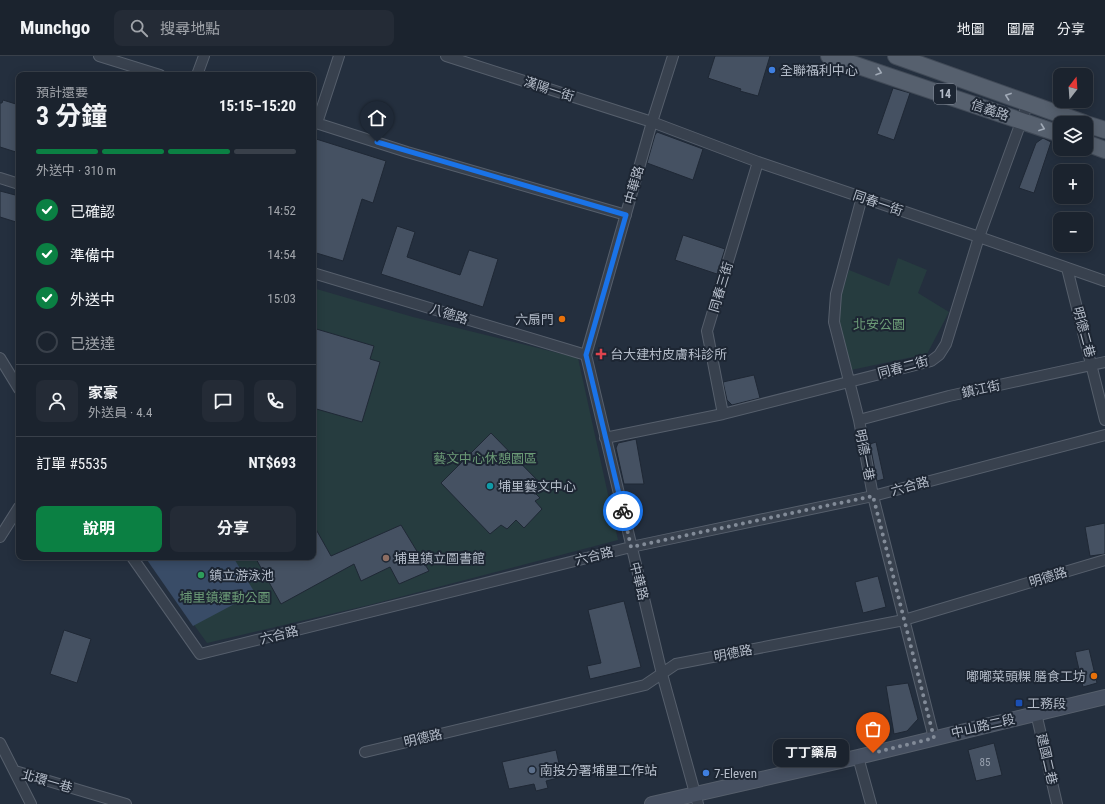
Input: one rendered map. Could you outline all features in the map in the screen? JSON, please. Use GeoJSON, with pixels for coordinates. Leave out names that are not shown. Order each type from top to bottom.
{"type":"FeatureCollection","features":[{"type":"Feature","properties":{"kind":"main road","name":"信義路"},"geometry":{"type":"LineString","coordinates":[[829,56],[1053,131]]}},
{"type":"Feature","properties":{"kind":"main road","name":"信義路"},"geometry":{"type":"LineString","coordinates":[[896,56],[1065,116]]}},
{"type":"Feature","properties":{"kind":"main road","name":"信義路"},"geometry":{"type":"LineString","coordinates":[[1093,126],[1105,130]]}},
{"type":"Feature","properties":{"kind":"main road"},"geometry":{"type":"LineString","coordinates":[[1093,146],[1105,150]]}},
{"type":"Feature","properties":{"kind":"street"},"geometry":{"type":"LineString","coordinates":[[99,56],[150,72]]}},
{"type":"Feature","properties":{"kind":"street"},"geometry":{"type":"LineString","coordinates":[[198,72],[204,56]]}},
{"type":"Feature","properties":{"kind":"street"},"geometry":{"type":"LineString","coordinates":[[316,119],[339,56]]}},
{"type":"Feature","properties":{"kind":"street","name":"漢陽一街"},"geometry":{"type":"LineString","coordinates":[[446,56],[652,122]]}},
{"type":"Feature","properties":{"kind":"street","name":"中華路"},"geometry":{"type":"LineString","coordinates":[[673,56],[652,122],[586,355],[662,674],[697,799]]}},
{"type":"Feature","properties":{"kind":"street","name":"同春二街"},"geometry":{"type":"LineString","coordinates":[[605,438],[722,414],[931,361],[939,355],[946,344],[979,237],[1028,103]]}},
{"type":"Feature","properties":{"kind":"street"},"geometry":{"type":"LineString","coordinates":[[316,122],[407,152],[626,215]]}},
{"type":"Feature","properties":{"kind":"street","name":"同春一街"},"geometry":{"type":"LineString","coordinates":[[652,122],[758,162],[1105,281]]}},
{"type":"Feature","properties":{"kind":"street","name":"同春三街"},"geometry":{"type":"LineString","coordinates":[[722,414],[707,331],[758,162]]}},
{"type":"Feature","properties":{"kind":"street"},"geometry":{"type":"LineString","coordinates":[[0,178],[16,183]]}},
{"type":"Feature","properties":{"kind":"street","name":"明德一巷"},"geometry":{"type":"LineString","coordinates":[[862,197],[836,294],[834,322],[859,420],[873,496],[934,738]]}},
{"type":"Feature","properties":{"kind":"street","name":"明德二巷"},"geometry":{"type":"LineString","coordinates":[[1067,268],[1105,420]]}},
{"type":"Feature","properties":{"kind":"street","name":"八德路"},"geometry":{"type":"LineString","coordinates":[[316,274],[586,355]]}},
{"type":"Feature","properties":{"kind":"street"},"geometry":{"type":"LineString","coordinates":[[0,358],[16,384]]}},
{"type":"Feature","properties":{"kind":"street","name":"鎮江街"},"geometry":{"type":"LineString","coordinates":[[859,420],[949,396],[1105,362]]}},
{"type":"Feature","properties":{"kind":"street","name":"六合路"},"geometry":{"type":"LineString","coordinates":[[134,560],[200,654],[631,547],[873,496],[1105,435]]}},
{"type":"Feature","properties":{"kind":"street"},"geometry":{"type":"LineString","coordinates":[[0,537],[16,512]]}},
{"type":"Feature","properties":{"kind":"street","name":"明德路"},"geometry":{"type":"LineString","coordinates":[[365,752],[645,685],[676,664],[904,620],[1105,560]]}},
{"type":"Feature","properties":{"kind":"street","name":"中山路二段"},"geometry":{"type":"LineString","coordinates":[[652,804],[697,799],[858,757],[1105,697]]}},
{"type":"Feature","properties":{"kind":"street","name":"建國二巷"},"geometry":{"type":"LineString","coordinates":[[1036,713],[1057,804]]}},
{"type":"Feature","properties":{"kind":"street"},"geometry":{"type":"LineString","coordinates":[[0,743],[31,804]]}},
{"type":"Feature","properties":{"kind":"street"},"geometry":{"type":"LineString","coordinates":[[858,757],[871,804]]}},
{"type":"Feature","properties":{"kind":"street","name":"北環一巷"},"geometry":{"type":"LineString","coordinates":[[14,771],[126,804]]}},
{"type":"Feature","properties":{"kind":"green space","name":"北安公園"},"geometry":{"type":"Polygon","coordinates":[[[898,258],[927,270],[918,293],[949,312],[927,354],[851,370],[834,317],[849,270],[889,286],[898,258]]]}},
{"type":"Feature","properties":{"kind":"green space","name":"藝文中心休憩園區"},"geometry":{"type":"Polygon","coordinates":[[[316,289],[413,317],[578,358],[618,540],[369,605],[207,643],[148,560],[316,560],[316,289]]]}},
{"type":"Feature","properties":{"kind":"water","name":"鎮立游泳池"},"geometry":{"type":"Polygon","coordinates":[[[147,560],[235,560],[255,593],[193,626],[147,560]]]}},
{"type":"Feature","properties":{"kind":"building"},"geometry":{"type":"Polygon","coordinates":[[[715,56],[770,56],[758,96],[740,91],[741,89],[708,78],[715,56]]]}},
{"type":"Feature","properties":{"kind":"building"},"geometry":{"type":"Polygon","coordinates":[[[893,88],[910,93],[894,140],[877,134],[893,88]]]}},
{"type":"Feature","properties":{"kind":"building"},"geometry":{"type":"Polygon","coordinates":[[[3,100],[16,104],[16,152],[0,147],[0,103],[2,103],[3,100]]]}},
{"type":"Feature","properties":{"kind":"building"},"geometry":{"type":"Polygon","coordinates":[[[657,132],[703,149],[693,180],[647,163],[657,132]]]}},
{"type":"Feature","properties":{"kind":"building"},"geometry":{"type":"Polygon","coordinates":[[[1043,138],[1051,142],[1034,193],[1019,188],[1036,143],[1043,138]]]}},
{"type":"Feature","properties":{"kind":"building"},"geometry":{"type":"Polygon","coordinates":[[[316,139],[386,161],[373,203],[362,199],[343,261],[316,253],[316,139]]]}},
{"type":"Feature","properties":{"kind":"building"},"geometry":{"type":"Polygon","coordinates":[[[0,191],[16,195],[16,222],[0,217],[0,191]]]}},
{"type":"Feature","properties":{"kind":"building"},"geometry":{"type":"Polygon","coordinates":[[[397,226],[415,232],[407,257],[460,275],[469,250],[498,259],[483,307],[381,274],[397,226]]]}},
{"type":"Feature","properties":{"kind":"building"},"geometry":{"type":"Polygon","coordinates":[[[683,235],[725,249],[717,274],[675,260],[683,235]]]}},
{"type":"Feature","properties":{"kind":"building"},"geometry":{"type":"Polygon","coordinates":[[[316,329],[374,346],[370,359],[380,362],[362,422],[316,409],[316,329]]]}},
{"type":"Feature","properties":{"kind":"building"},"geometry":{"type":"Polygon","coordinates":[[[754,375],[760,398],[732,405],[727,400],[723,382],[754,375]]]}},
{"type":"Feature","properties":{"kind":"building","name":"埔里藝文中心"},"geometry":{"type":"Polygon","coordinates":[[[491,433],[539,482],[532,490],[540,498],[535,501],[542,509],[524,528],[516,520],[507,529],[501,525],[490,534],[441,483],[491,433]]]}},
{"type":"Feature","properties":{"kind":"building"},"geometry":{"type":"Polygon","coordinates":[[[636,439],[644,484],[624,484],[616,448],[618,443],[636,439]]]}},
{"type":"Feature","properties":{"kind":"building"},"geometry":{"type":"Polygon","coordinates":[[[876,442],[884,479],[877,481],[870,444],[876,442]]]}},
{"type":"Feature","properties":{"kind":"building"},"geometry":{"type":"Polygon","coordinates":[[[1105,523],[1105,554],[1090,556],[1085,527],[1105,523]]]}},
{"type":"Feature","properties":{"kind":"building"},"geometry":{"type":"Polygon","coordinates":[[[401,525],[429,571],[399,584],[390,567],[361,581],[354,564],[281,604],[257,560],[316,560],[316,529],[331,556],[401,525]]]}},
{"type":"Feature","properties":{"kind":"building"},"geometry":{"type":"Polygon","coordinates":[[[878,576],[886,607],[863,613],[855,582],[878,576]]]}},
{"type":"Feature","properties":{"kind":"building"},"geometry":{"type":"Polygon","coordinates":[[[624,601],[641,667],[590,679],[587,666],[601,663],[588,610],[624,601]]]}},
{"type":"Feature","properties":{"kind":"building"},"geometry":{"type":"Polygon","coordinates":[[[64,630],[91,639],[77,683],[50,674],[64,630]]]}},
{"type":"Feature","properties":{"kind":"building"},"geometry":{"type":"Polygon","coordinates":[[[1089,649],[1097,683],[1083,687],[1075,652],[1089,649]]]}},
{"type":"Feature","properties":{"kind":"building"},"geometry":{"type":"Polygon","coordinates":[[[908,683],[918,719],[907,731],[894,734],[886,686],[908,683]]]}},
{"type":"Feature","properties":{"kind":"building"},"geometry":{"type":"Polygon","coordinates":[[[994,743],[1002,775],[976,781],[968,750],[994,743]]]}},
{"type":"Feature","properties":{"kind":"building","name":"南投分署埔里工作站"},"geometry":{"type":"Polygon","coordinates":[[[556,750],[562,777],[546,781],[548,788],[536,791],[534,784],[509,789],[502,762],[556,750]]]}},
{"type":"Feature","properties":{"kind":"way so far"},"geometry":{"type":"LineString","coordinates":[[623,511],[631,547],[873,496],[934,738],[873,753]]}},
{"type":"Feature","properties":{"kind":"place","name":"全聯福利中心"},"geometry":{"type":"Point","coordinates":[772,70]}},
{"type":"Feature","properties":{"kind":"place","name":"六扇門"},"geometry":{"type":"Point","coordinates":[562,319]}},
{"type":"Feature","properties":{"kind":"place","name":"台大建村皮膚科診所"},"geometry":{"type":"Point","coordinates":[601,354]}},
{"type":"Feature","properties":{"kind":"place","name":"埔里藝文中心"},"geometry":{"type":"Point","coordinates":[490,486]}},
{"type":"Feature","properties":{"kind":"place","name":"埔里鎮立圖書館"},"geometry":{"type":"Point","coordinates":[386,558]}},
{"type":"Feature","properties":{"kind":"place","name":"鎮立游泳池"},"geometry":{"type":"Point","coordinates":[201,575]}},
{"type":"Feature","properties":{"kind":"place","name":"嘟嘟菜頭粿 膳食工坊"},"geometry":{"type":"Point","coordinates":[1094,676]}},
{"type":"Feature","properties":{"kind":"place","name":"工務段"},"geometry":{"type":"Point","coordinates":[1019,703]}},
{"type":"Feature","properties":{"kind":"place","name":"丁丁藥局"},"geometry":{"type":"Point","coordinates":[873,753]}},
{"type":"Feature","properties":{"kind":"place","name":"南投分署埔里工作站"},"geometry":{"type":"Point","coordinates":[532,770]}},
{"type":"Feature","properties":{"kind":"place","name":"7-Eleven"},"geometry":{"type":"Point","coordinates":[706,773]}},
{"type":"Feature","properties":{"kind":"route"},"geometry":{"type":"LineString","coordinates":[[377,142],[626,215],[586,355],[623,511]]}},
{"type":"Feature","properties":{"kind":"park label","name":"埔里鎮運動公園"},"geometry":{"type":"Point","coordinates":[225,597]}}]}
